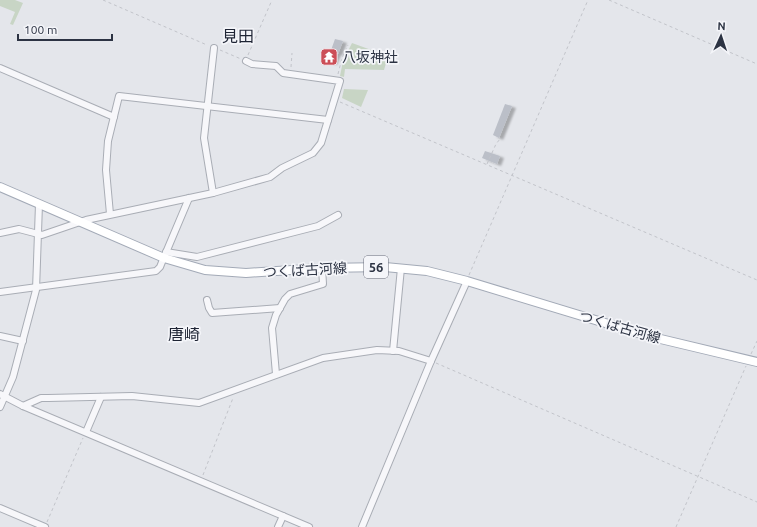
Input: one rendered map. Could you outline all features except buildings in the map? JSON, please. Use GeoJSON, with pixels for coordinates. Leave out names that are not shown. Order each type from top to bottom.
{"type":"FeatureCollection","features":[{"type":"Feature","properties":{"kind":"main road","name":"つくば古河線"},"geometry":{"type":"LineString","coordinates":[[0,186],[79,222],[192,267],[217,272],[246,273],[322,268],[401,268],[427,270],[648,336],[753,361]]}},
{"type":"Feature","properties":{"kind":"street"},"geometry":{"type":"LineString","coordinates":[[213,193],[204,138],[214,48]]}},
{"type":"Feature","properties":{"kind":"street"},"geometry":{"type":"LineString","coordinates":[[0,233],[18,230],[42,235],[79,222],[110,214],[213,193],[270,177],[282,168],[313,153],[321,143],[340,81],[283,73],[276,66],[252,64],[246,61]]}},
{"type":"Feature","properties":{"kind":"street"},"geometry":{"type":"LineString","coordinates":[[0,68],[114,117]]}},
{"type":"Feature","properties":{"kind":"street"},"geometry":{"type":"LineString","coordinates":[[110,214],[106,170],[108,141],[119,96],[328,120]]}},
{"type":"Feature","properties":{"kind":"street"},"geometry":{"type":"LineString","coordinates":[[0,292],[156,271],[160,267],[189,198]]}},
{"type":"Feature","properties":{"kind":"street"},"geometry":{"type":"LineString","coordinates":[[0,407],[2,396],[13,378],[36,287],[39,204]]}},
{"type":"Feature","properties":{"kind":"street"},"geometry":{"type":"LineString","coordinates":[[165,255],[197,257],[318,226],[338,216]]}},
{"type":"Feature","properties":{"kind":"street"},"geometry":{"type":"LineString","coordinates":[[276,374],[272,328],[280,308],[290,294],[323,284],[322,268]]}},
{"type":"Feature","properties":{"kind":"street"},"geometry":{"type":"LineString","coordinates":[[393,351],[401,268]]}},
{"type":"Feature","properties":{"kind":"street"},"geometry":{"type":"LineString","coordinates":[[362,527],[431,360],[467,281]]}},
{"type":"Feature","properties":{"kind":"street"},"geometry":{"type":"LineString","coordinates":[[207,300],[212,313],[280,308]]}},
{"type":"Feature","properties":{"kind":"street"},"geometry":{"type":"LineString","coordinates":[[0,336],[23,341]]}},
{"type":"Feature","properties":{"kind":"street"},"geometry":{"type":"LineString","coordinates":[[23,406],[42,398],[132,396],[199,403],[323,358],[377,350],[399,351],[431,360]]}},
{"type":"Feature","properties":{"kind":"street"},"geometry":{"type":"LineString","coordinates":[[2,396],[308,527]]}},
{"type":"Feature","properties":{"kind":"street"},"geometry":{"type":"LineString","coordinates":[[86,432],[101,397]]}},
{"type":"Feature","properties":{"kind":"street"},"geometry":{"type":"LineString","coordinates":[[0,508],[45,527]]}},
{"type":"Feature","properties":{"kind":"street"},"geometry":{"type":"LineString","coordinates":[[278,527],[283,516]]}},
{"type":"Feature","properties":{"kind":"path"},"geometry":{"type":"LineString","coordinates":[[103,0],[246,61],[272,0]]}},
{"type":"Feature","properties":{"kind":"path"},"geometry":{"type":"LineString","coordinates":[[467,281],[588,0]]}},
{"type":"Feature","properties":{"kind":"path"},"geometry":{"type":"LineString","coordinates":[[609,0],[757,64]]}},
{"type":"Feature","properties":{"kind":"path"},"geometry":{"type":"LineString","coordinates":[[337,80],[339,67],[348,45]]}},
{"type":"Feature","properties":{"kind":"path"},"geometry":{"type":"LineString","coordinates":[[290,74],[292,54]]}},
{"type":"Feature","properties":{"kind":"path"},"geometry":{"type":"LineString","coordinates":[[335,99],[757,280]]}},
{"type":"Feature","properties":{"kind":"path"},"geometry":{"type":"LineString","coordinates":[[486,165],[500,139]]}},
{"type":"Feature","properties":{"kind":"path"},"geometry":{"type":"LineString","coordinates":[[676,527],[698,476],[753,361],[757,341]]}},
{"type":"Feature","properties":{"kind":"path"},"geometry":{"type":"LineString","coordinates":[[431,360],[757,502]]}},
{"type":"Feature","properties":{"kind":"path"},"geometry":{"type":"LineString","coordinates":[[201,481],[236,390]]}},
{"type":"Feature","properties":{"kind":"path"},"geometry":{"type":"LineString","coordinates":[[45,527],[86,432]]}},
{"type":"Feature","properties":{"kind":"green space"},"geometry":{"type":"Polygon","coordinates":[[[0,0],[15,0],[23,3],[13,25],[10,24],[15,12],[0,6],[0,0]]]}},
{"type":"Feature","properties":{"kind":"green space"},"geometry":{"type":"Polygon","coordinates":[[[352,43],[388,56],[384,70],[345,69],[344,77],[340,76],[343,61],[352,43]]]}},
{"type":"Feature","properties":{"kind":"green space"},"geometry":{"type":"Polygon","coordinates":[[[344,89],[368,90],[361,107],[342,98],[344,89]]]}},
{"type":"Feature","properties":{"kind":"place","name":"八坂神社"},"geometry":{"type":"Point","coordinates":[329,57]}},
{"type":"Feature","properties":{"kind":"district","name":"見田"},"geometry":{"type":"Point","coordinates":[238,36]}},
{"type":"Feature","properties":{"kind":"district","name":"唐崎"},"geometry":{"type":"Point","coordinates":[184,334]}}]}
